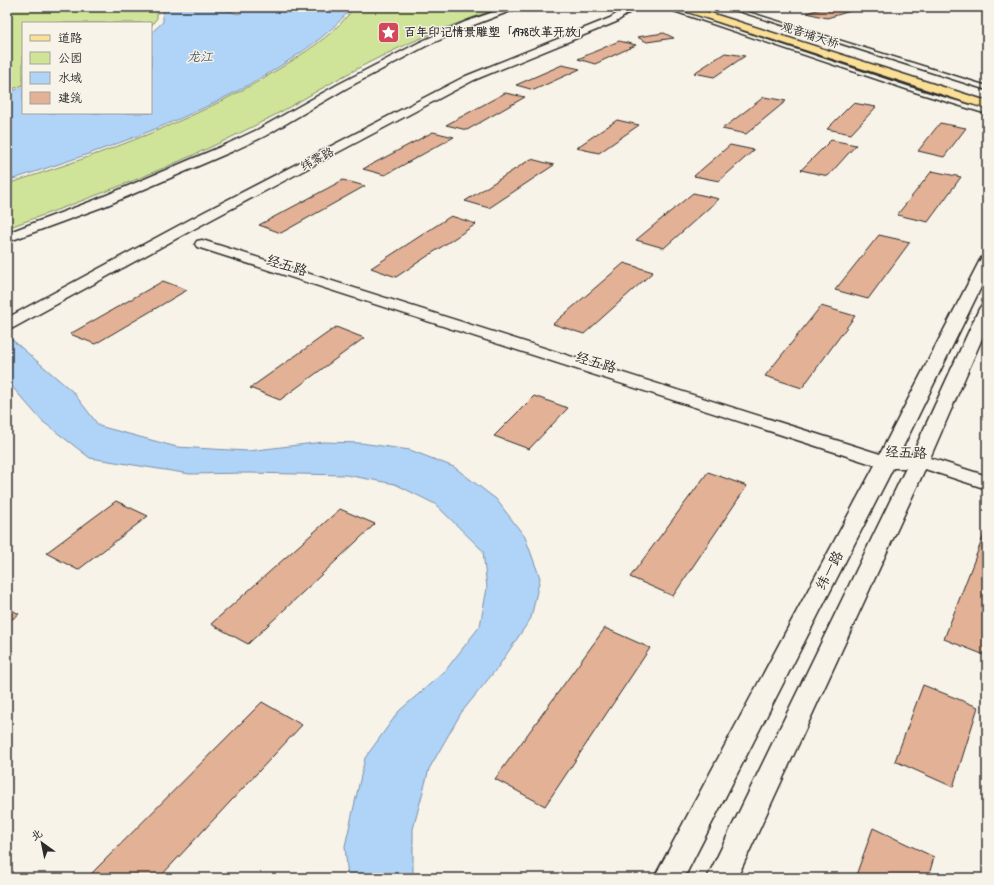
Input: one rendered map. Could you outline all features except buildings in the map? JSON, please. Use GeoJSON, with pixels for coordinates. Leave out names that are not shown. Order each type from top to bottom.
{"type":"FeatureCollection","features":[{"type":"Feature","properties":{"kind":"main road","name":"观音埔大桥"},"geometry":{"type":"LineString","coordinates":[[682,7],[987,105]]}},
{"type":"Feature","properties":{"kind":"main road","name":"观音埔大桥"},"geometry":{"type":"LineString","coordinates":[[707,7],[987,94]]}},
{"type":"Feature","properties":{"kind":"street"},"geometry":{"type":"LineString","coordinates":[[7,238],[100,203],[229,148],[261,133],[341,87],[423,44],[468,24],[517,7]]}},
{"type":"Feature","properties":{"kind":"street","name":"纬零路"},"geometry":{"type":"LineString","coordinates":[[7,318],[429,94],[492,65],[583,30],[607,18],[624,7]]}},
{"type":"Feature","properties":{"kind":"street","name":"纬零路"},"geometry":{"type":"LineString","coordinates":[[7,325],[209,215],[470,78],[613,20],[633,7]]}},
{"type":"Feature","properties":{"kind":"street"},"geometry":{"type":"LineString","coordinates":[[204,241],[888,458],[922,456],[987,483]]}},
{"type":"Feature","properties":{"kind":"street","name":"纬一路"},"geometry":{"type":"LineString","coordinates":[[669,878],[888,458],[987,260]]}},
{"type":"Feature","properties":{"kind":"street"},"geometry":{"type":"LineString","coordinates":[[722,878],[922,456],[987,309]]}},
{"type":"Feature","properties":{"kind":"street","name":"经五路"},"geometry":{"type":"LineString","coordinates":[[922,456],[987,470]]}},
{"type":"Feature","properties":{"kind":"lane"},"geometry":{"type":"LineString","coordinates":[[664,7],[987,112]]}},
{"type":"Feature","properties":{"kind":"lane"},"geometry":{"type":"LineString","coordinates":[[728,7],[987,88]]}},
{"type":"Feature","properties":{"kind":"green space"},"geometry":{"type":"Polygon","coordinates":[[[7,7],[152,7],[157,11],[157,18],[152,25],[152,22],[22,22],[22,85],[7,91],[7,7]]]}},
{"type":"Feature","properties":{"kind":"green space"},"geometry":{"type":"Polygon","coordinates":[[[354,7],[502,7],[468,19],[384,55],[354,70],[270,118],[164,168],[71,205],[7,228],[7,184],[117,147],[188,117],[223,100],[257,82],[316,44],[333,31],[354,7]]]}},
{"type":"Feature","properties":{"kind":"water","name":"龙江"},"geometry":{"type":"Polygon","coordinates":[[[161,7],[217,7],[238,14],[254,7],[352,7],[321,38],[253,83],[185,116],[115,145],[7,181],[7,93],[22,87],[22,114],[152,114],[152,32],[163,22],[163,9],[161,7]]]}},
{"type":"Feature","properties":{"kind":"water"},"geometry":{"type":"Polygon","coordinates":[[[7,333],[9,337],[73,392],[99,426],[177,447],[248,451],[323,442],[361,443],[410,450],[454,467],[496,499],[525,537],[540,578],[531,618],[498,667],[461,713],[429,769],[413,829],[413,878],[348,878],[345,846],[365,758],[399,711],[445,671],[480,626],[487,588],[483,551],[435,504],[395,484],[346,475],[249,473],[190,474],[90,458],[42,421],[7,381],[7,333]]]}},
{"type":"Feature","properties":{"kind":"place","name":"百年印记情景雕塑「1978改革开放」"},"geometry":{"type":"Point","coordinates":[389,32]}}]}
